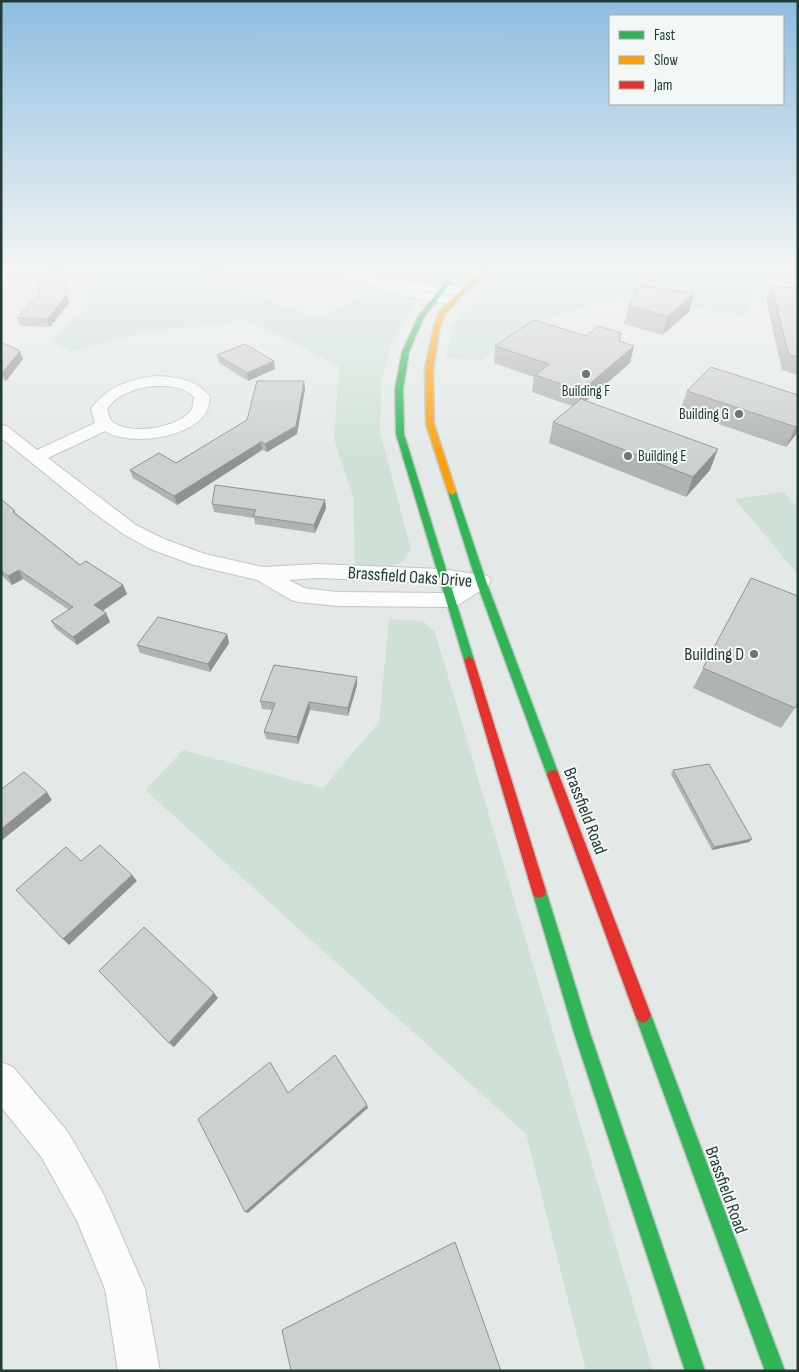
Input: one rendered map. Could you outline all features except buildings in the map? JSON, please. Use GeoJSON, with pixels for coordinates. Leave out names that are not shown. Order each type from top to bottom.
{"type":"FeatureCollection","features":[{"type":"Feature","properties":{"kind":"street"},"geometry":{"type":"LineString","coordinates":[[410,333],[400,368],[397,404],[400,434],[582,1033],[695,1371]]}},
{"type":"Feature","properties":{"kind":"street","name":"Brassfield Road"},"geometry":{"type":"LineString","coordinates":[[435,333],[432,347],[428,395],[430,424],[481,582],[775,1371]]}},
{"type":"Feature","properties":{"kind":"street"},"geometry":{"type":"LineString","coordinates":[[36,457],[105,425],[122,432],[134,434],[170,430],[181,426],[197,415],[201,409],[202,397],[192,387],[176,382],[155,381],[134,385],[115,392],[102,403],[99,415],[105,425]]}},
{"type":"Feature","properties":{"kind":"street","name":"Brassfield Oaks Drive"},"geometry":{"type":"LineString","coordinates":[[1,430],[129,529],[156,544],[200,560],[263,574],[318,571],[442,576],[481,582]]}},
{"type":"Feature","properties":{"kind":"street","name":"Brassfield Oaks Drive"},"geometry":{"type":"LineString","coordinates":[[263,574],[299,595],[346,599],[450,600],[481,582]]}},
{"type":"Feature","properties":{"kind":"street"},"geometry":{"type":"LineString","coordinates":[[1,1080],[54,1145],[90,1208],[125,1289],[139,1371]]}},
{"type":"Feature","properties":{"kind":"green space"},"geometry":{"type":"Polygon","coordinates":[[[59,333],[141,333],[71,352],[50,341],[59,333]]]}},
{"type":"Feature","properties":{"kind":"green space"},"geometry":{"type":"Polygon","coordinates":[[[273,333],[397,333],[391,344],[381,383],[380,433],[411,549],[401,562],[388,567],[355,565],[353,496],[334,439],[339,366],[273,333]]]}},
{"type":"Feature","properties":{"kind":"green space"},"geometry":{"type":"Polygon","coordinates":[[[451,333],[524,333],[479,361],[445,357],[451,333]]]}},
{"type":"Feature","properties":{"kind":"green space"},"geometry":{"type":"Polygon","coordinates":[[[784,492],[798,508],[798,575],[735,499],[784,492]]]}},
{"type":"Feature","properties":{"kind":"green space"},"geometry":{"type":"Polygon","coordinates":[[[389,619],[423,621],[435,632],[653,1371],[586,1371],[526,1134],[145,790],[183,750],[323,788],[379,722],[389,619]]]}},
{"type":"Feature","properties":{"kind":"traffic: fast"},"geometry":{"type":"LineString","coordinates":[[413,333],[405,352],[401,370],[399,389],[400,434],[469,660]]}},
{"type":"Feature","properties":{"kind":"traffic: fast"},"geometry":{"type":"LineString","coordinates":[[452,492],[481,581],[553,775]]}},
{"type":"Feature","properties":{"kind":"traffic: fast"},"geometry":{"type":"LineString","coordinates":[[539,891],[582,1033],[695,1371]]}},
{"type":"Feature","properties":{"kind":"traffic: fast"},"geometry":{"type":"LineString","coordinates":[[643,1015],[775,1371]]}},
{"type":"Feature","properties":{"kind":"traffic: slow"},"geometry":{"type":"LineString","coordinates":[[436,333],[429,369],[430,424],[452,492]]}},
{"type":"Feature","properties":{"kind":"traffic: jam"},"geometry":{"type":"LineString","coordinates":[[469,660],[539,891]]}},
{"type":"Feature","properties":{"kind":"traffic: jam"},"geometry":{"type":"LineString","coordinates":[[553,775],[643,1015]]}},
{"type":"Feature","properties":{"kind":"place","name":"Building F"},"geometry":{"type":"Point","coordinates":[586,374]}},
{"type":"Feature","properties":{"kind":"place","name":"Building G"},"geometry":{"type":"Point","coordinates":[739,414]}},
{"type":"Feature","properties":{"kind":"place","name":"Building E"},"geometry":{"type":"Point","coordinates":[628,456]}},
{"type":"Feature","properties":{"kind":"place","name":"Building D"},"geometry":{"type":"Point","coordinates":[754,654]}}]}
